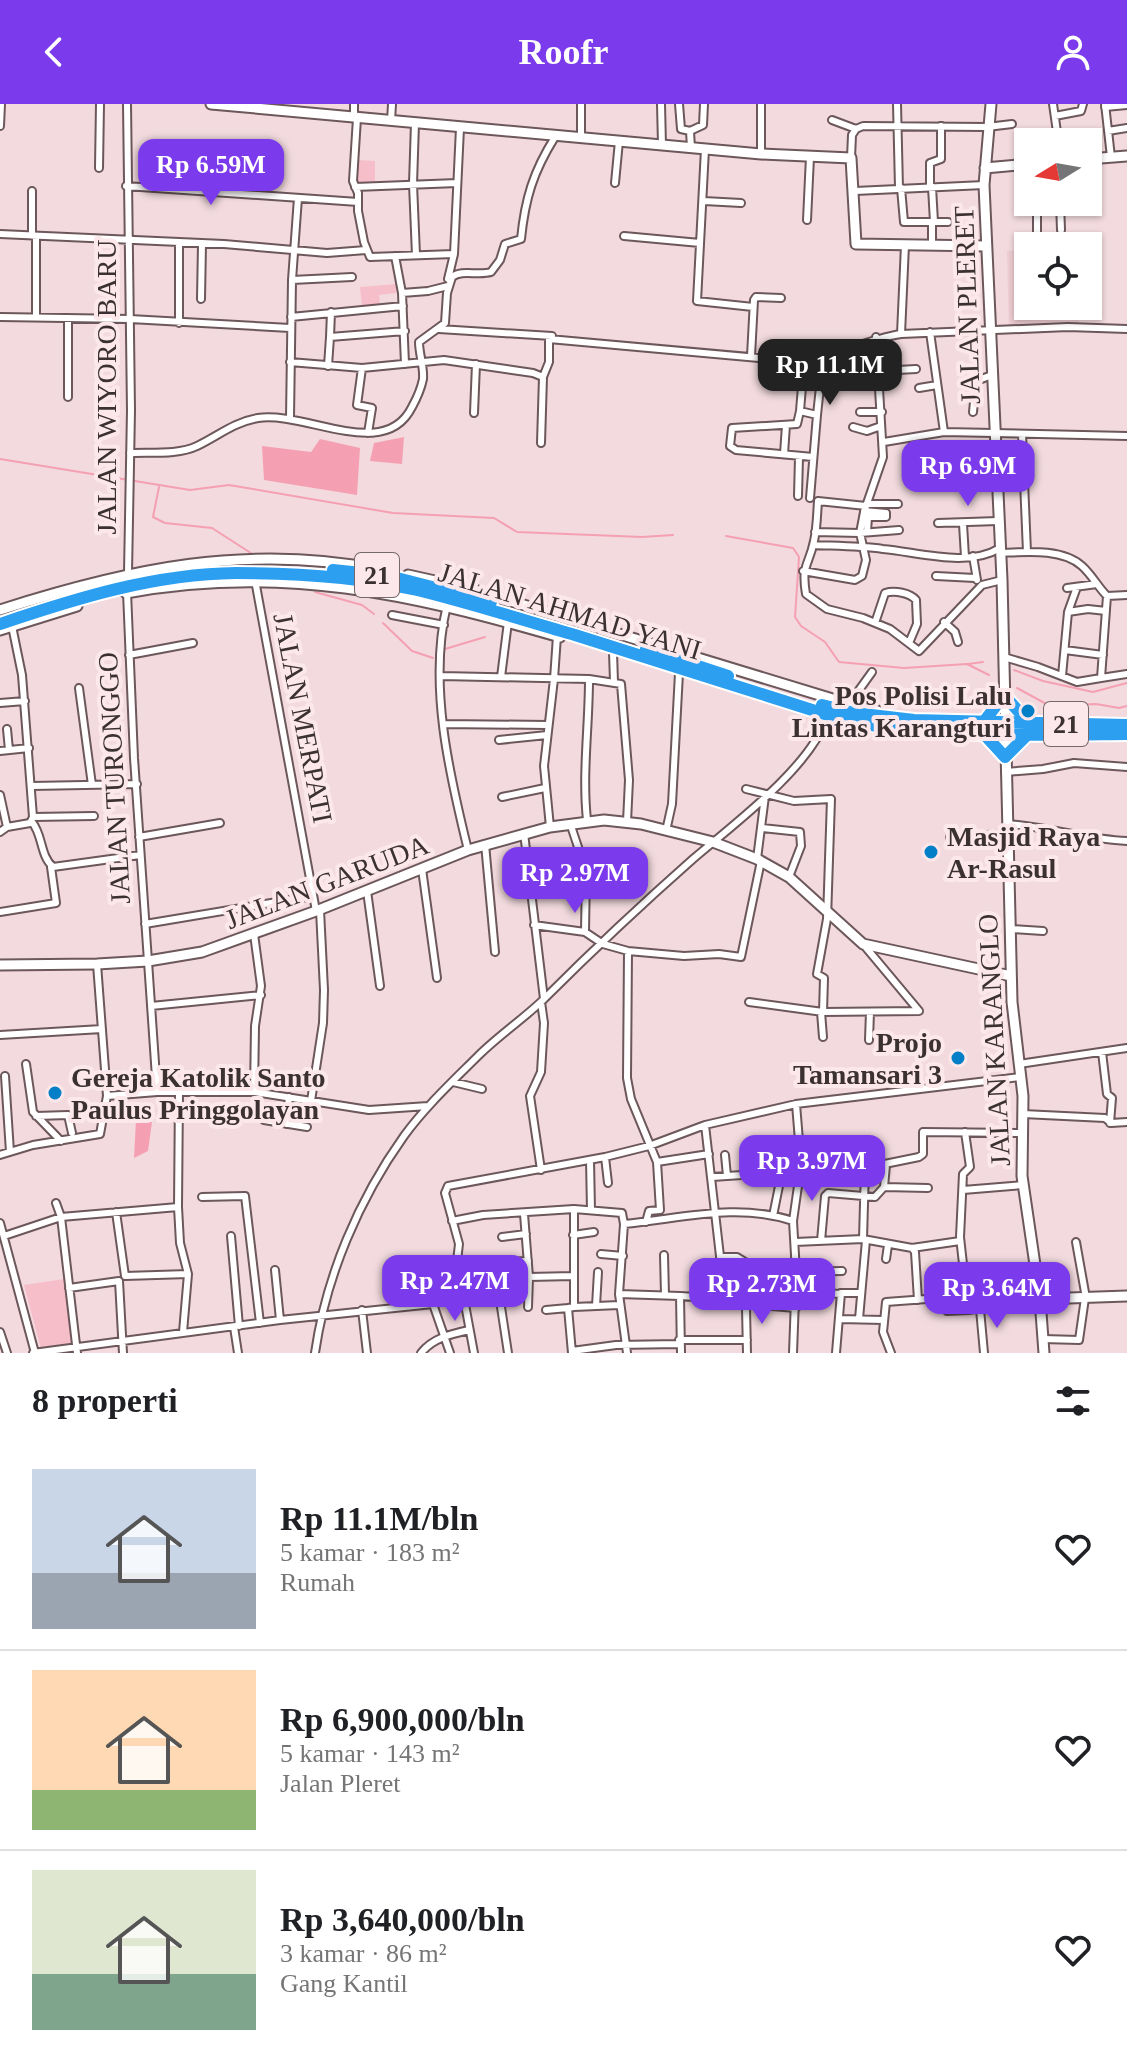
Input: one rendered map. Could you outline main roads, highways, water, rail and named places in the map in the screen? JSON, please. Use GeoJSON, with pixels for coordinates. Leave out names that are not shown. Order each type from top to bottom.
{"type":"FeatureCollection","features":[{"type":"Feature","properties":{"kind":"highway","name":"JALAN AHMAD YANI"},"geometry":{"type":"LineString","coordinates":[[0,616],[64,594],[152,575],[238,566],[374,574],[454,591],[678,659],[847,721],[889,728],[964,732],[983,728]]}},
{"type":"Feature","properties":{"kind":"highway","name":"JALAN AHMAD YANI"},"geometry":{"type":"LineString","coordinates":[[6,625],[76,599],[127,586],[234,573],[306,576],[415,590],[630,655],[830,708],[983,728],[1127,725]]}},
{"type":"Feature","properties":{"kind":"highway"},"geometry":{"type":"LineString","coordinates":[[1004,695],[1029,728],[1005,757],[983,728],[1004,695]]}},
{"type":"Feature","properties":{"kind":"highway","name":"JALAN AHMAD YANI"},"geometry":{"type":"LineString","coordinates":[[1029,728],[1127,736]]}},
{"type":"Feature","properties":{"kind":"waterway"},"geometry":{"type":"LineString","coordinates":[[0,459],[190,490],[229,485],[393,513],[494,518],[517,532],[642,537],[673,535]]}},
{"type":"Feature","properties":{"kind":"waterway"},"geometry":{"type":"LineString","coordinates":[[159,487],[153,517],[165,523],[212,528],[257,557]]}},
{"type":"Feature","properties":{"kind":"waterway"},"geometry":{"type":"LineString","coordinates":[[726,536],[793,548],[799,557],[795,617],[801,626],[825,642],[839,662],[904,668],[967,664],[989,675]]}},
{"type":"Feature","properties":{"kind":"waterway"},"geometry":{"type":"LineString","coordinates":[[315,592],[362,605],[374,614]]}},
{"type":"Feature","properties":{"kind":"waterway"},"geometry":{"type":"LineString","coordinates":[[383,623],[412,651],[433,658]]}},
{"type":"Feature","properties":{"kind":"waterway"},"geometry":{"type":"LineString","coordinates":[[445,649],[485,637]]}},
{"type":"Feature","properties":{"kind":"waterway"},"geometry":{"type":"LineString","coordinates":[[968,664],[983,662]]}},
{"type":"Feature","properties":{"kind":"waterway"},"geometry":{"type":"LineString","coordinates":[[1014,670],[1043,681],[1093,692],[1127,683]]}},
{"type":"Feature","properties":{"kind":"waterway"},"geometry":{"type":"LineString","coordinates":[[1017,688],[1050,706],[1127,706]]}},
{"type":"Feature","properties":{"kind":"place","name":"Pos Polisi Lalu Lintas Karangturi"},"geometry":{"type":"Point","coordinates":[1028,711]}},
{"type":"Feature","properties":{"kind":"place","name":"Masjid Raya Ar-Rasul"},"geometry":{"type":"Point","coordinates":[931,852]}},
{"type":"Feature","properties":{"kind":"place","name":"Projo Tamansari 3"},"geometry":{"type":"Point","coordinates":[958,1058]}},
{"type":"Feature","properties":{"kind":"place","name":"Gereja Katolik Santo Paulus Pringgolayan"},"geometry":{"type":"Point","coordinates":[55,1093]}}]}
